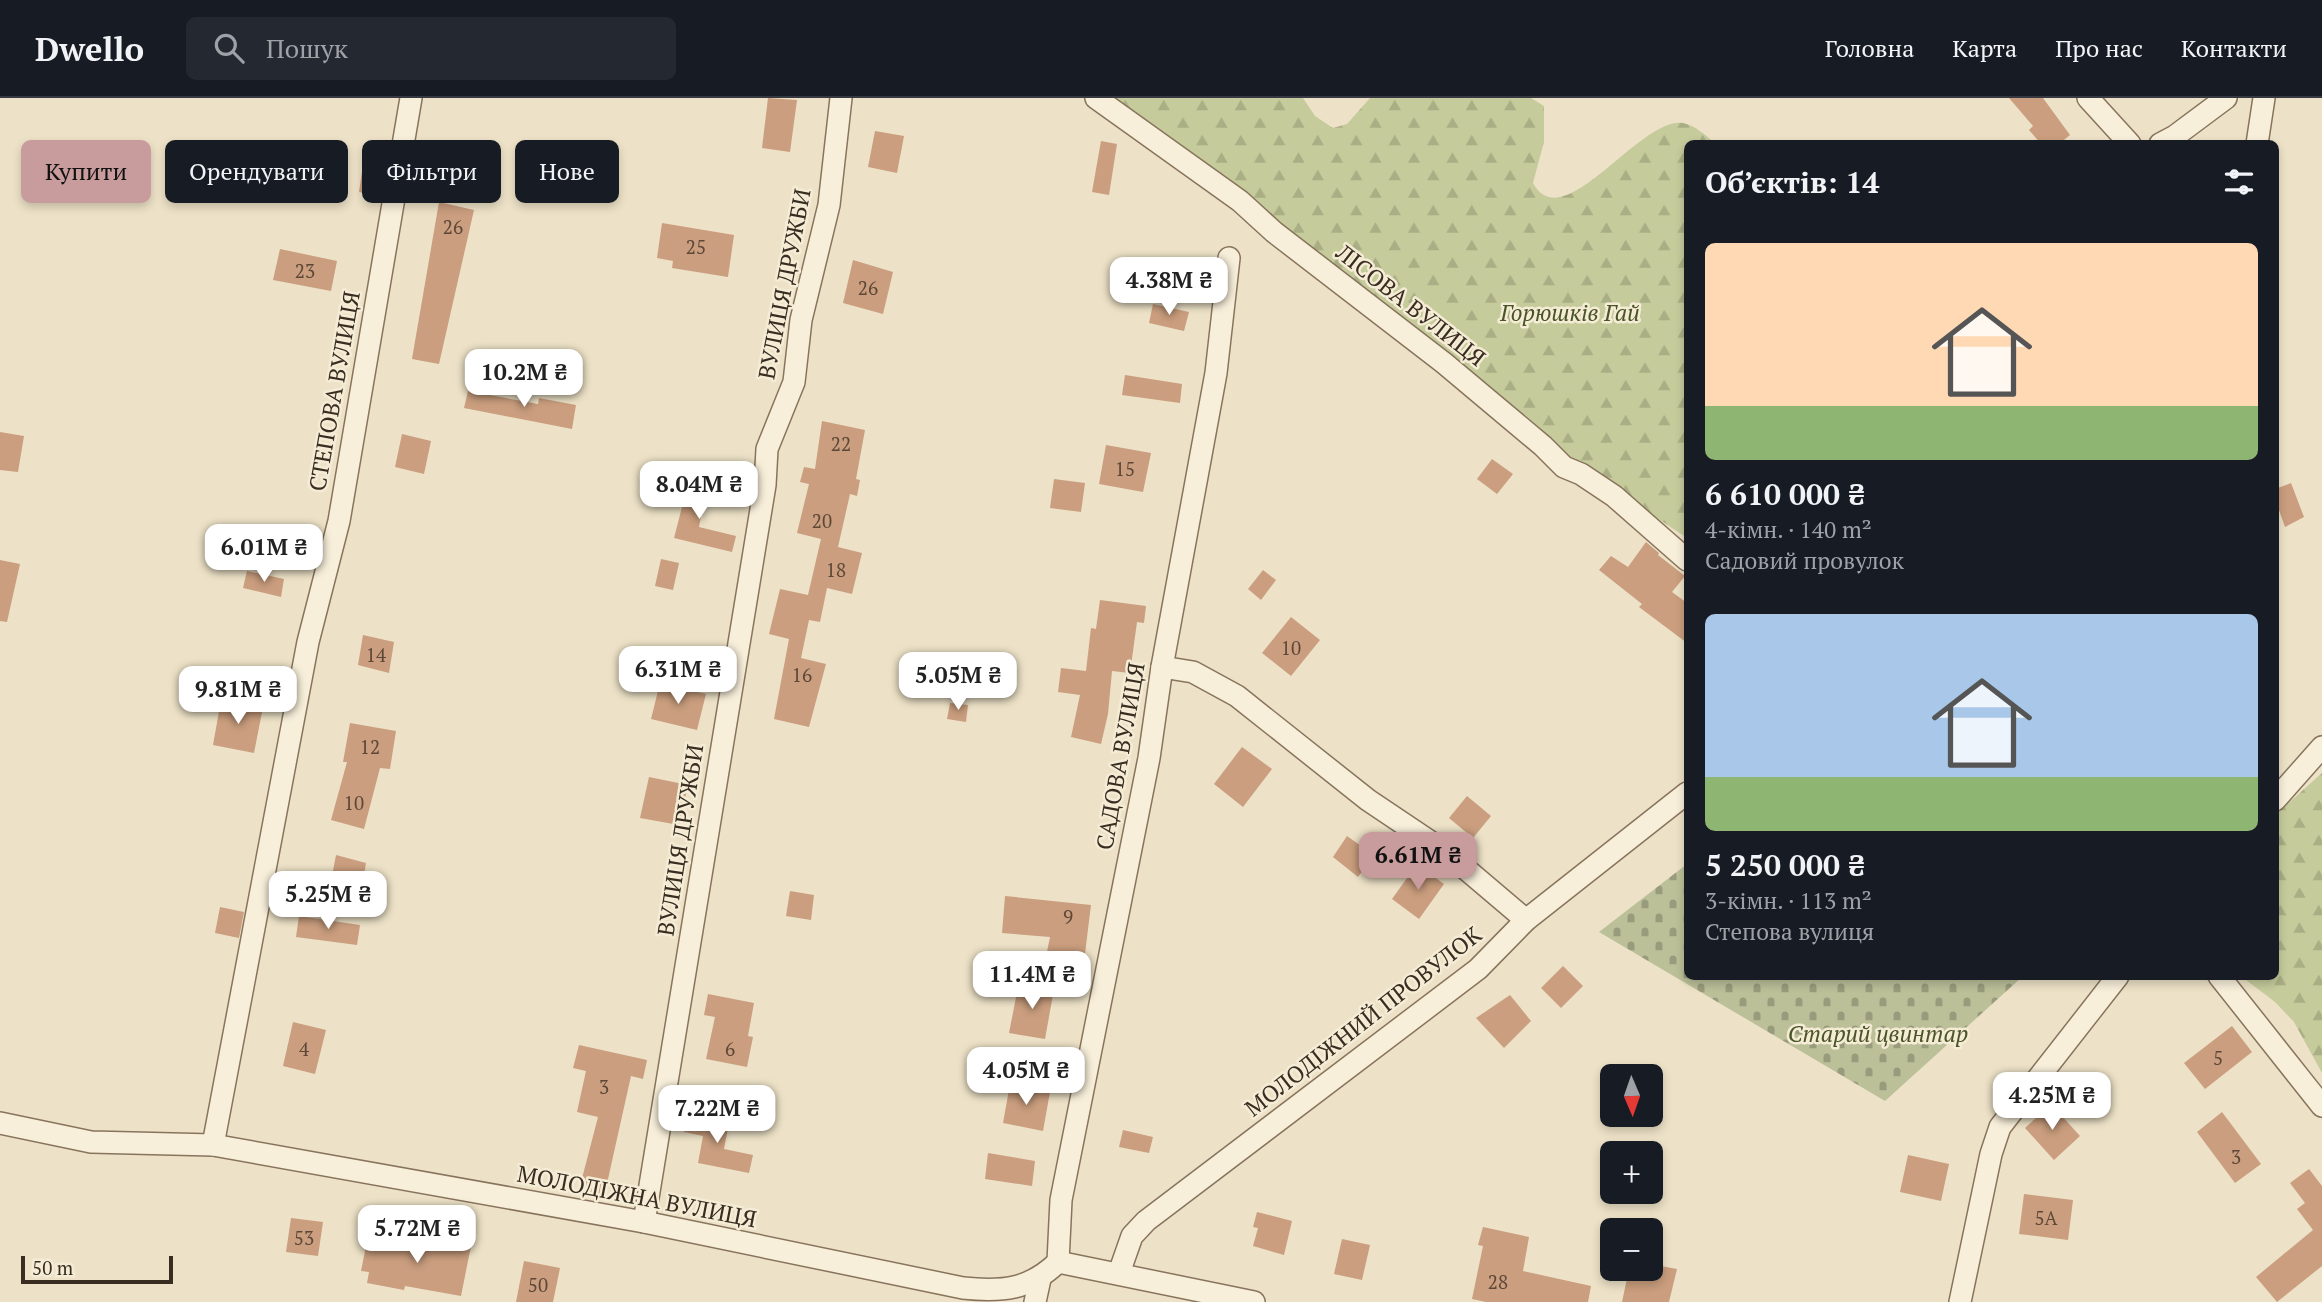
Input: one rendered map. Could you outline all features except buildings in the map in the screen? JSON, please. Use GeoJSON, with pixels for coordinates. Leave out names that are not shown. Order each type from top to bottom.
{"type":"FeatureCollection","features":[{"type":"Feature","properties":{"kind":"street","name":"СТЕПОВА ВУЛИЦЯ"},"geometry":{"type":"LineString","coordinates":[[213,1145],[308,642],[339,521],[411,98]]}},
{"type":"Feature","properties":{"kind":"street","name":"ВУЛИЦЯ ДРУЖБИ"},"geometry":{"type":"LineString","coordinates":[[644,1222],[765,485],[767,449],[794,382],[800,320],[829,205],[841,98]]}},
{"type":"Feature","properties":{"kind":"street","name":"ЛІСОВА ВУЛИЦЯ"},"geometry":{"type":"LineString","coordinates":[[1096,98],[1240,201],[1274,232],[1444,363],[1543,446],[1564,467],[1581,474],[1614,496],[1684,557]]}},
{"type":"Feature","properties":{"kind":"street"},"geometry":{"type":"LineString","coordinates":[[2088,98],[2126,140]]}},
{"type":"Feature","properties":{"kind":"street"},"geometry":{"type":"LineString","coordinates":[[2168,140],[2226,98]]}},
{"type":"Feature","properties":{"kind":"street"},"geometry":{"type":"LineString","coordinates":[[2258,140],[2264,98]]}},
{"type":"Feature","properties":{"kind":"street","name":"САДОВА ВУЛИЦЯ"},"geometry":{"type":"LineString","coordinates":[[1058,1262],[1061,1200],[1149,758],[1216,373],[1229,258]]}},
{"type":"Feature","properties":{"kind":"street"},"geometry":{"type":"LineString","coordinates":[[1163,667],[1193,672],[1237,696],[1368,800],[1447,853],[1526,920]]}},
{"type":"Feature","properties":{"kind":"street"},"geometry":{"type":"LineString","coordinates":[[2279,795],[2322,747]]}},
{"type":"Feature","properties":{"kind":"street","name":"МОЛОДІЖНИЙ ПРОВУЛОК"},"geometry":{"type":"LineString","coordinates":[[1119,1273],[1132,1237],[1146,1221],[1478,969],[1526,920],[1684,795]]}},
{"type":"Feature","properties":{"kind":"street"},"geometry":{"type":"LineString","coordinates":[[1960,1302],[1991,1154],[2000,1127],[2115,980]]}},
{"type":"Feature","properties":{"kind":"street"},"geometry":{"type":"LineString","coordinates":[[2222,980],[2322,1106]]}},
{"type":"Feature","properties":{"kind":"street","name":"МОЛОДІЖНА ВУЛИЦЯ"},"geometry":{"type":"LineString","coordinates":[[0,1124],[91,1142],[213,1145],[644,1222],[962,1288],[995,1290],[1040,1279],[1058,1262]]}},
{"type":"Feature","properties":{"kind":"street"},"geometry":{"type":"LineString","coordinates":[[1058,1262],[1254,1302]]}},
{"type":"Feature","properties":{"kind":"street"},"geometry":{"type":"LineString","coordinates":[[1035,1302],[1040,1279]]}},
{"type":"Feature","properties":{"kind":"green space","name":"Горюшків Гай"},"geometry":{"type":"Polygon","coordinates":[[[1111,98],[1303,98],[1315,116],[1333,128],[1347,124],[1370,98],[1531,98],[1544,106],[1544,142],[1533,183],[1546,196],[1563,196],[1582,187],[1646,137],[1665,126],[1683,123],[1704,134],[1711,140],[1684,140],[1684,536],[1597,478],[1381,311],[1222,175],[1111,98]]]}},
{"type":"Feature","properties":{"kind":"green space"},"geometry":{"type":"Polygon","coordinates":[[[2322,773],[2322,1073],[2294,1022],[2275,1002],[2246,980],[2279,980],[2279,811],[2322,773]]]}},
{"type":"Feature","properties":{"kind":"green space","name":"Старий цвинтар"},"geometry":{"type":"Polygon","coordinates":[[[1684,866],[1684,980],[2019,980],[1885,1101],[1599,932],[1684,866]]]}}]}
